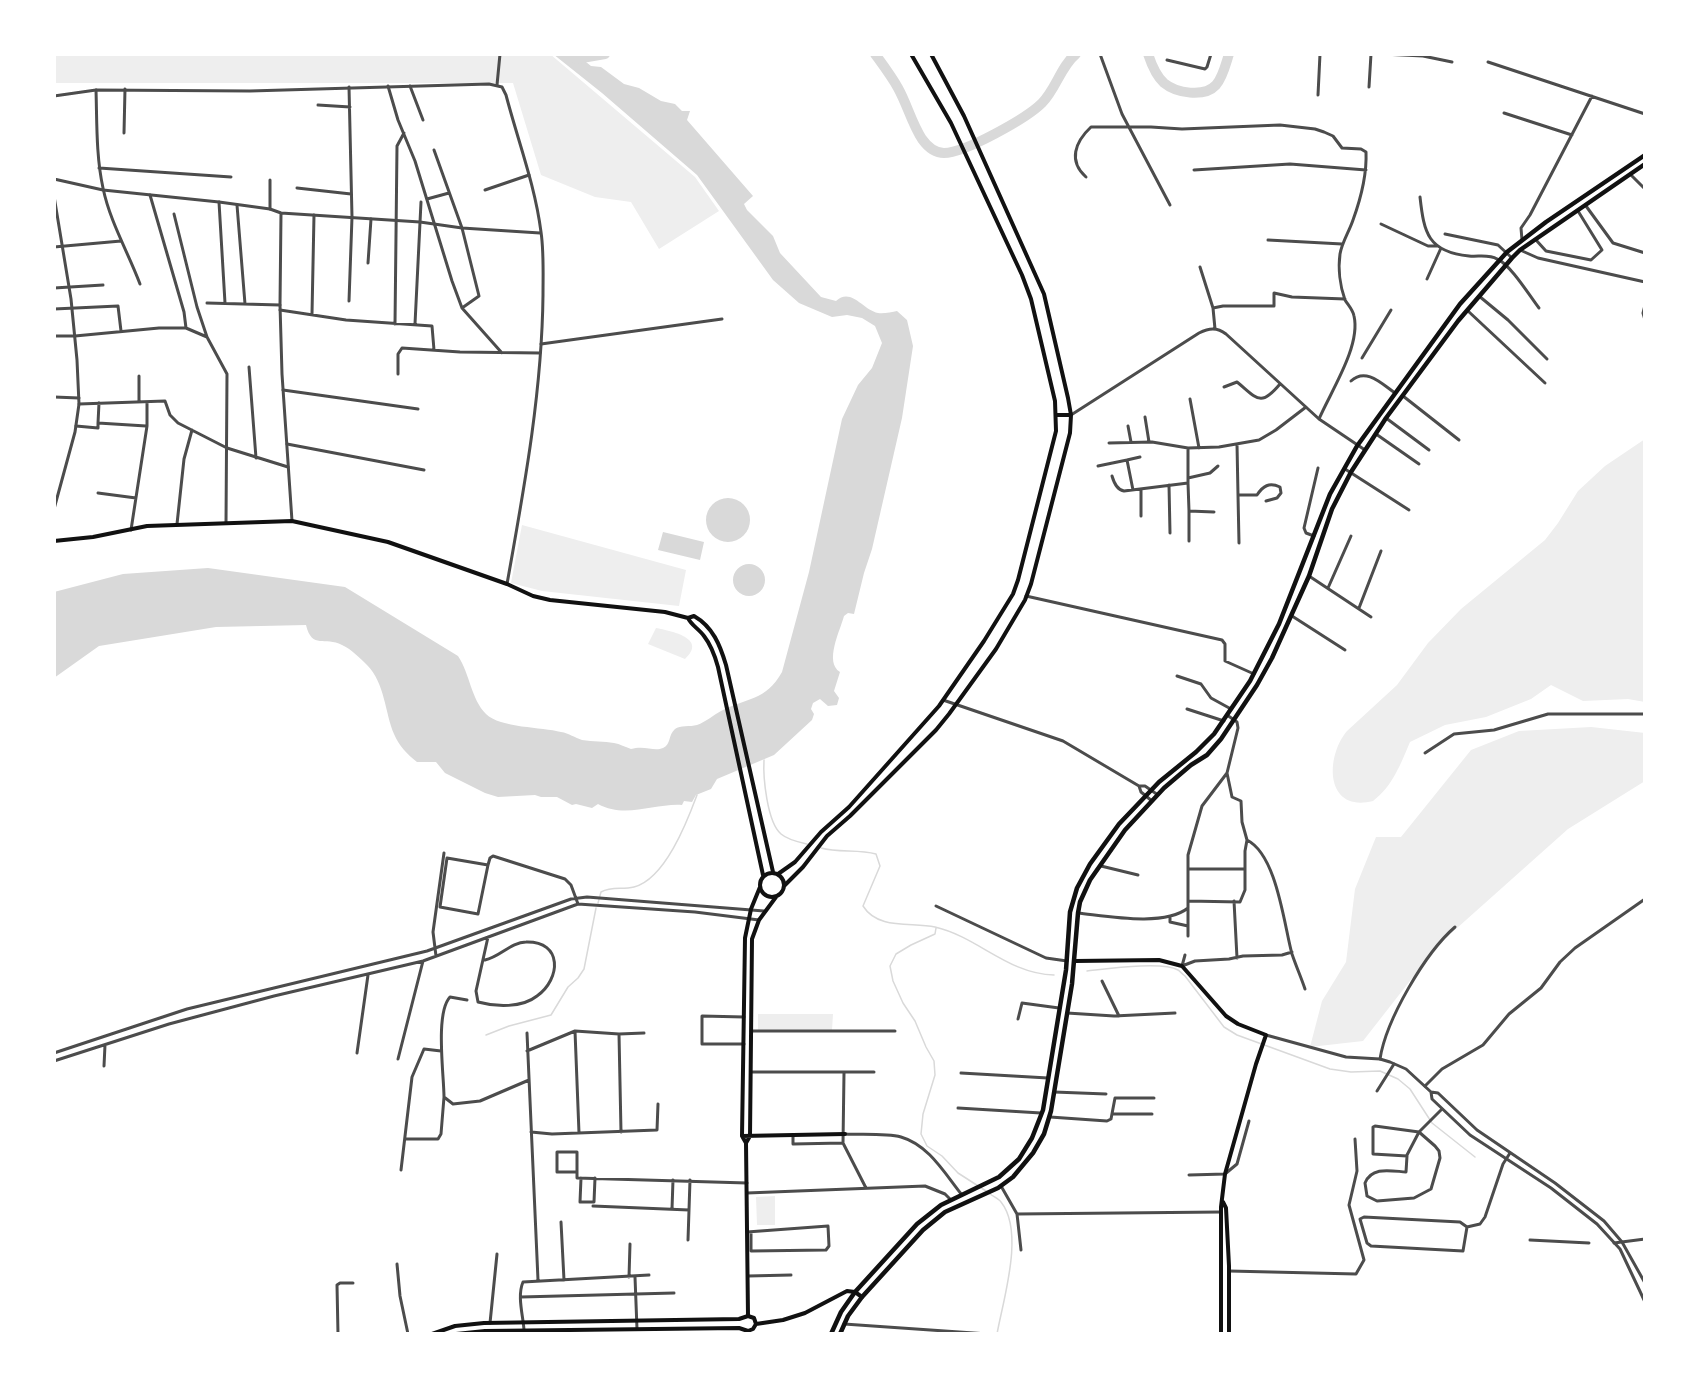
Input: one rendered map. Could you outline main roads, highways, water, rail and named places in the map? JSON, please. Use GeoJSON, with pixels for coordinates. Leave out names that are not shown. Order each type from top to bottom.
{"type":"FeatureCollection","features":[{"type":"Feature","properties":{"kind":"main road"},"geometry":{"type":"LineString","coordinates":[[764,876],[788,869],[820,832],[849,807],[943,700],[984,641],[1018,580],[1056,431],[1057,415],[1031,299],[951,123],[911,54]]}},
{"type":"Feature","properties":{"kind":"main road"},"geometry":{"type":"LineString","coordinates":[[746,1143],[750,1136],[752,939],[759,920],[764,911],[782,893],[784,886],[827,836],[936,730],[996,649],[1026,596],[1036,568],[1067,444],[1071,415],[1044,294],[964,116],[931,54]]}},
{"type":"Feature","properties":{"kind":"main road"},"geometry":{"type":"LineString","coordinates":[[831,1334],[843,1309],[855,1292],[917,1224],[951,1200],[993,1182],[1007,1171],[1022,1154],[1037,1130],[1042,1113],[1067,961],[1070,912],[1077,888],[1090,864],[1119,824],[1151,790],[1214,734],[1254,674],[1279,624],[1327,500],[1357,446],[1460,304],[1507,252],[1519,241],[1645,155]]}},
{"type":"Feature","properties":{"kind":"main road"},"geometry":{"type":"LineString","coordinates":[[840,1334],[862,1297],[923,1230],[954,1207],[999,1187],[1013,1177],[1033,1153],[1044,1134],[1050,1117],[1075,961],[1078,914],[1084,892],[1099,866],[1125,830],[1158,795],[1191,765],[1209,753],[1234,720],[1264,673],[1309,576],[1332,509],[1351,472],[1386,418],[1467,310],[1520,250],[1645,164]]}},
{"type":"Feature","properties":{"kind":"main road"},"geometry":{"type":"LineString","coordinates":[[1057,415],[1071,415]]}},
{"type":"Feature","properties":{"kind":"main road"},"geometry":{"type":"LineString","coordinates":[[54,541],[93,537],[147,526],[292,521],[388,542],[507,584],[533,596],[550,600],[665,612],[688,618],[694,616],[711,632],[720,647],[726,665],[768,852],[784,886]]}},
{"type":"Feature","properties":{"kind":"main road"},"geometry":{"type":"LineString","coordinates":[[688,618],[709,643],[718,667],[764,876],[751,909],[744,950],[742,1136],[746,1143],[749,1232],[748,1316]]}},
{"type":"Feature","properties":{"kind":"main road"},"geometry":{"type":"LineString","coordinates":[[760,887],[767,897],[776,897]]}},
{"type":"Feature","properties":{"kind":"main road"},"geometry":{"type":"LineString","coordinates":[[1075,961],[1159,960],[1182,966],[1226,1016],[1265,1036],[1225,1174],[1221,1212],[1221,1334]]}},
{"type":"Feature","properties":{"kind":"main road"},"geometry":{"type":"LineString","coordinates":[[742,1136],[845,1134]]}},
{"type":"Feature","properties":{"kind":"main road"},"geometry":{"type":"LineString","coordinates":[[1223,1201],[1226,1208],[1229,1271],[1229,1334]]}},
{"type":"Feature","properties":{"kind":"main road"},"geometry":{"type":"LineString","coordinates":[[756,1324],[794,1317],[847,1291],[855,1292],[862,1297]]}},
{"type":"Feature","properties":{"kind":"main road"},"geometry":{"type":"LineString","coordinates":[[843,1309],[851,1312]]}},
{"type":"Feature","properties":{"kind":"main road"},"geometry":{"type":"LineString","coordinates":[[432,1334],[455,1326],[490,1323],[742,1319],[748,1316],[754,1318],[756,1324],[753,1332],[742,1328],[637,1329],[599,1332],[524,1330],[456,1334]]}},
{"type":"Feature","properties":{"kind":"main road"},"geometry":{"type":"LineString","coordinates":[[742,1319],[740,1323],[742,1328]]}},
{"type":"Feature","properties":{"kind":"waterway"},"geometry":{"type":"LineString","coordinates":[[576,59],[605,54]]}},
{"type":"Feature","properties":{"kind":"waterway"},"geometry":{"type":"LineString","coordinates":[[875,54],[898,88],[922,139],[931,149],[944,153],[980,141],[1034,109],[1047,97],[1066,65],[1076,54]]}},
{"type":"Feature","properties":{"kind":"waterway"},"geometry":{"type":"LineString","coordinates":[[1148,54],[1156,73],[1164,83],[1190,93],[1204,92],[1216,85],[1229,54]]}},
{"type":"Feature","properties":{"kind":"waterway"},"geometry":{"type":"LineString","coordinates":[[764,760],[767,799],[776,828],[787,838],[807,844]]}},
{"type":"Feature","properties":{"kind":"waterway"},"geometry":{"type":"LineString","coordinates":[[598,903],[601,892],[634,887],[656,873],[681,834],[697,795]]}},
{"type":"Feature","properties":{"kind":"waterway"},"geometry":{"type":"LineString","coordinates":[[821,848],[876,854],[880,866],[863,906],[877,919],[896,924],[935,927],[951,932],[1007,962],[1037,973],[1054,975]]}},
{"type":"Feature","properties":{"kind":"waterway"},"geometry":{"type":"LineString","coordinates":[[486,1035],[509,1026],[551,1015],[568,987],[584,969],[596,908]]}},
{"type":"Feature","properties":{"kind":"waterway"},"geometry":{"type":"LineString","coordinates":[[936,928],[935,934],[896,954],[890,966],[893,981],[903,1003],[915,1021],[934,1061],[935,1075],[923,1114],[921,1134],[927,1146],[942,1156],[958,1173],[986,1191]]}},
{"type":"Feature","properties":{"kind":"waterway"},"geometry":{"type":"LineString","coordinates":[[1087,971],[1147,966],[1170,967],[1178,970],[1224,1027],[1237,1035],[1330,1069],[1351,1072],[1380,1071],[1398,1079],[1410,1089],[1432,1123],[1475,1157]]}},
{"type":"Feature","properties":{"kind":"waterway"},"geometry":{"type":"LineString","coordinates":[[990,1194],[1001,1202],[1008,1215],[1012,1248],[997,1334]]}}]}
